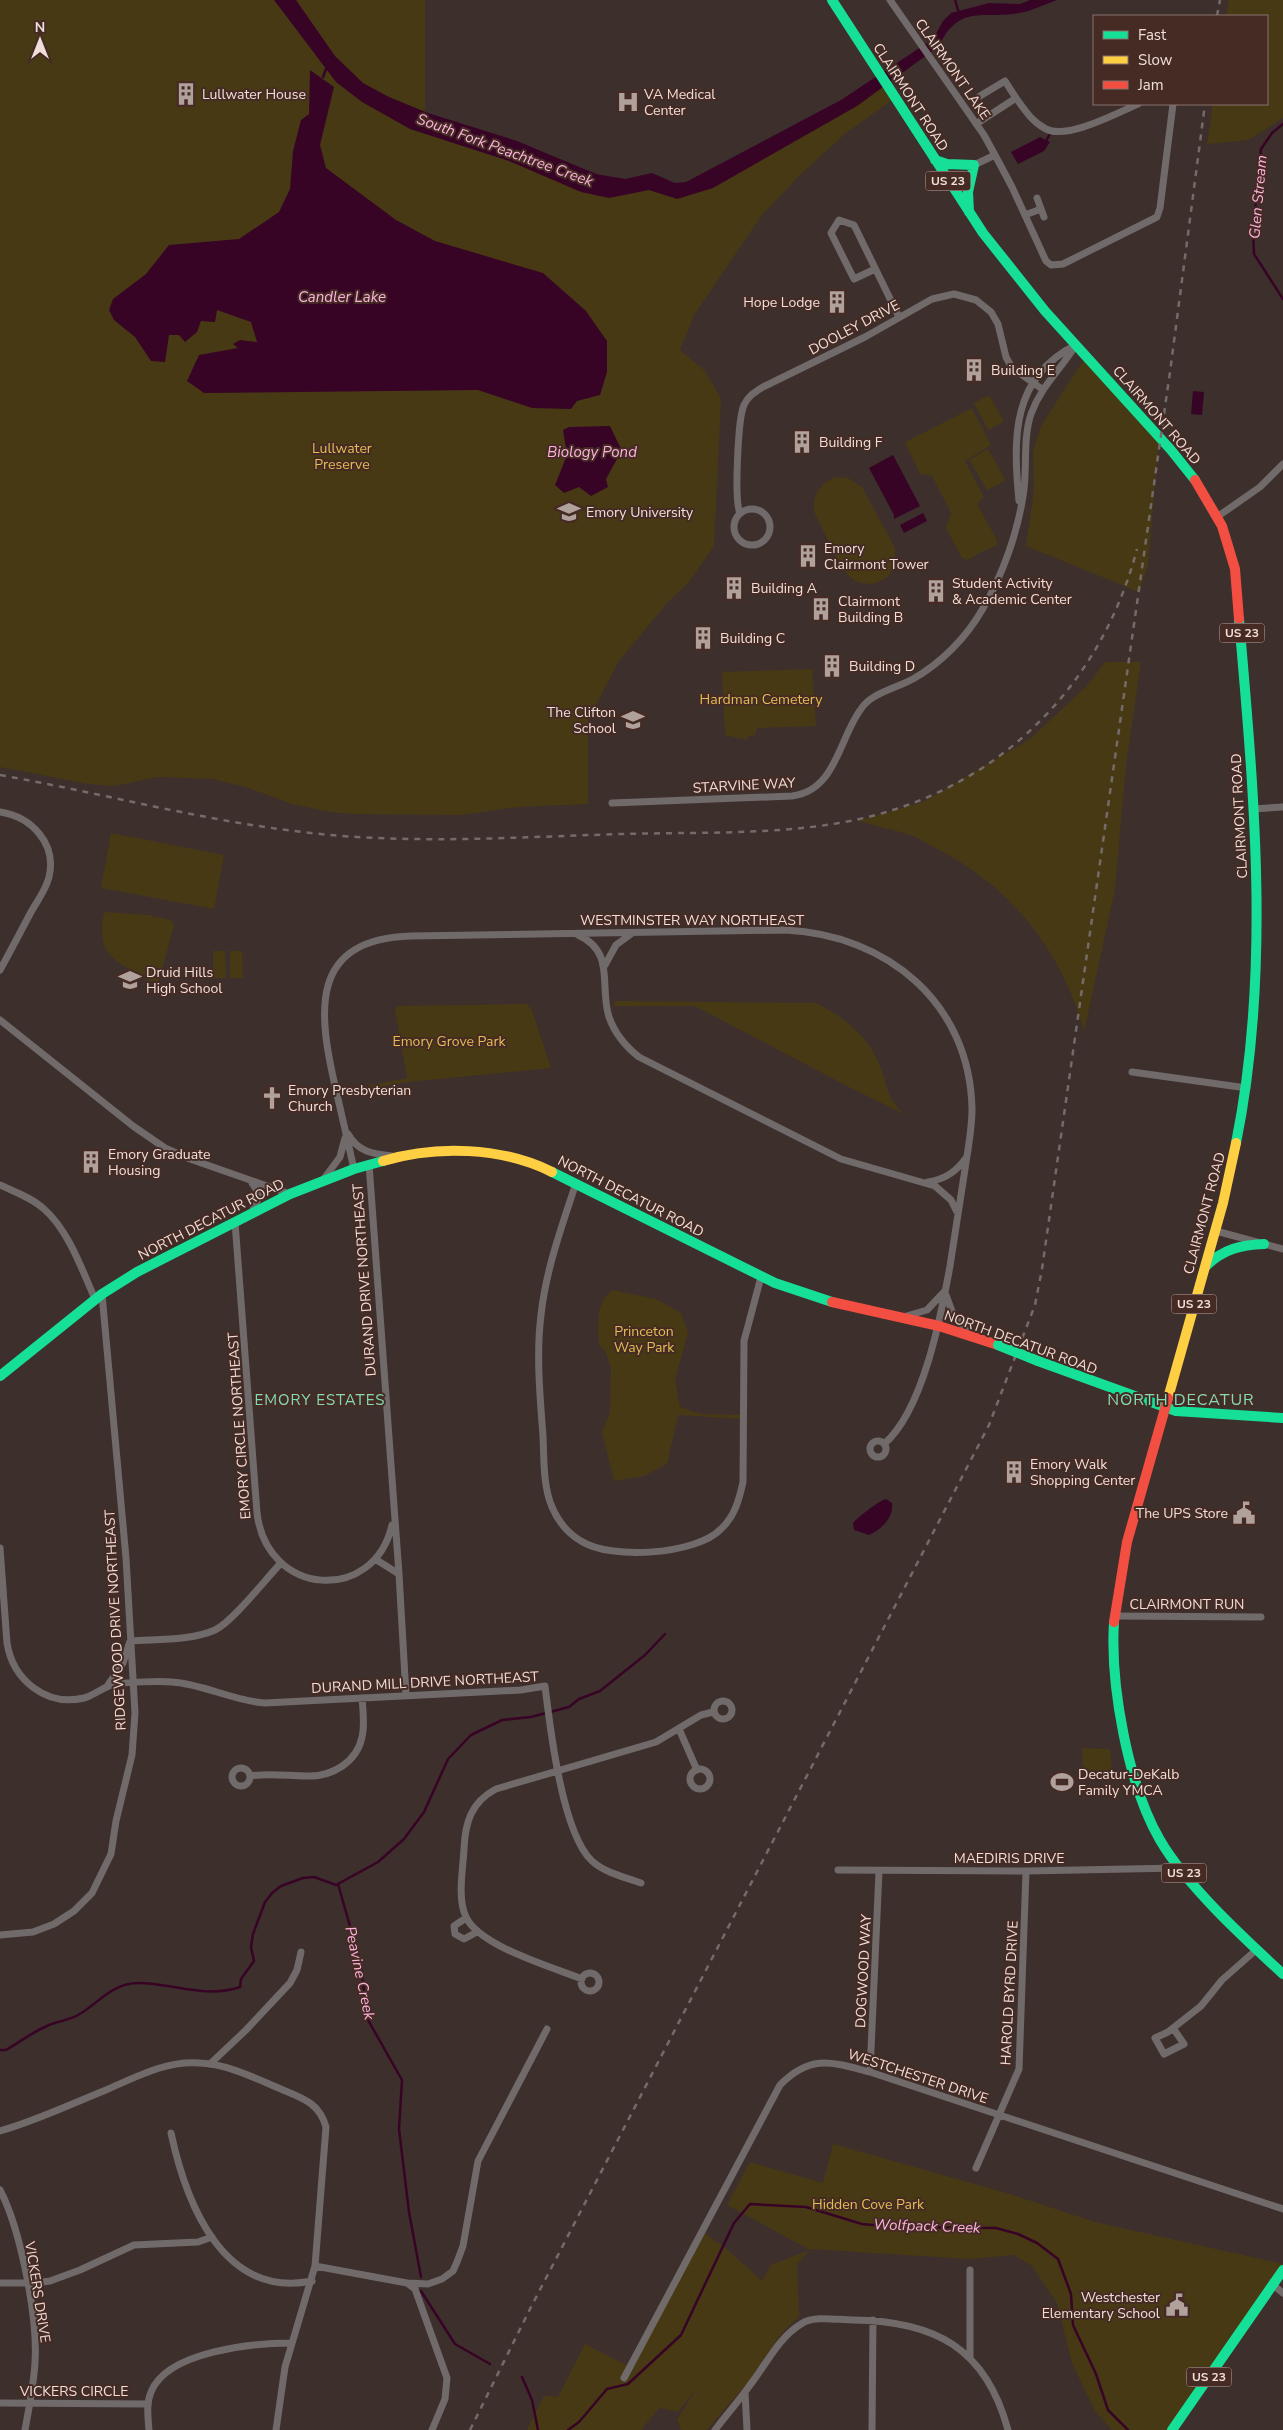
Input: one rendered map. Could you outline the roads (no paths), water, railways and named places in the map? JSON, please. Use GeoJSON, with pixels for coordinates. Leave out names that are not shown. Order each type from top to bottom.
{"type":"FeatureCollection","features":[{"type":"Feature","properties":{"kind":"main road","name":"CLAIRMONT ROAD"},"geometry":{"type":"LineString","coordinates":[[832,0],[970,214],[1005,262],[1076,345],[1187,468],[1217,516],[1231,553],[1239,600],[1253,809],[1258,952],[1247,1088],[1237,1142],[1216,1231],[1127,1542],[1114,1616],[1112,1653],[1114,1688],[1126,1746],[1151,1823],[1163,1847],[1179,1868]]}},
{"type":"Feature","properties":{"kind":"main road"},"geometry":{"type":"LineString","coordinates":[[935,160],[947,164],[974,164],[968,192],[970,214]]}},
{"type":"Feature","properties":{"kind":"main road","name":"NORTH DECATUR ROAD"},"geometry":{"type":"LineString","coordinates":[[0,1376],[99,1297],[137,1272],[290,1194],[369,1164],[396,1157],[449,1150],[499,1154],[544,1168],[760,1277],[820,1299],[939,1326],[998,1345],[1164,1408],[1185,1412],[1283,1418]]}},
{"type":"Feature","properties":{"kind":"main road"},"geometry":{"type":"LineString","coordinates":[[1205,1267],[1217,1254],[1229,1248],[1264,1244]]}},
{"type":"Feature","properties":{"kind":"main road","name":"US 23"},"geometry":{"type":"LineString","coordinates":[[1179,1868],[1256,1950],[1283,1974]]}},
{"type":"Feature","properties":{"kind":"main road","name":"US 23"},"geometry":{"type":"LineString","coordinates":[[1172,2430],[1283,2270]]}},
{"type":"Feature","properties":{"kind":"street","name":"CLAIRMONT LAKE"},"geometry":{"type":"LineString","coordinates":[[890,0],[976,124],[995,155],[1046,261],[1057,266],[1078,258],[1157,217],[1160,208],[1173,105]]}},
{"type":"Feature","properties":{"kind":"street"},"geometry":{"type":"LineString","coordinates":[[980,96],[1005,81],[1032,120],[1047,130],[1062,132],[1075,130],[1136,105]]}},
{"type":"Feature","properties":{"kind":"street"},"geometry":{"type":"LineString","coordinates":[[976,124],[1016,98]]}},
{"type":"Feature","properties":{"kind":"street"},"geometry":{"type":"LineString","coordinates":[[974,164],[995,155]]}},
{"type":"Feature","properties":{"kind":"street"},"geometry":{"type":"LineString","coordinates":[[1037,198],[1044,217]]}},
{"type":"Feature","properties":{"kind":"street"},"geometry":{"type":"LineString","coordinates":[[1025,215],[1041,209]]}},
{"type":"Feature","properties":{"kind":"street"},"geometry":{"type":"LineString","coordinates":[[875,270],[854,279],[831,233],[839,220],[854,225],[899,317]]}},
{"type":"Feature","properties":{"kind":"street","name":"DOOLEY DRIVE"},"geometry":{"type":"LineString","coordinates":[[740,513],[752,509],[765,514],[769,528],[762,541],[750,544],[738,538],[734,526],[740,513],[737,498],[740,418],[748,397],[941,296],[960,295],[976,300],[986,307],[995,318],[1006,358],[1012,368],[1042,389]]}},
{"type":"Feature","properties":{"kind":"street","name":"STARVINE WAY"},"geometry":{"type":"LineString","coordinates":[[1019,508],[1015,467],[1016,424],[1020,410],[1033,384],[1057,355],[1076,345]]}},
{"type":"Feature","properties":{"kind":"street","name":"STARVINE WAY"},"geometry":{"type":"LineString","coordinates":[[612,803],[792,796],[808,792],[817,787],[831,770],[854,718],[862,706],[912,680],[932,666],[956,645],[976,620],[1001,567],[1024,490],[1028,425],[1042,389],[1065,363],[1076,345]]}},
{"type":"Feature","properties":{"kind":"street"},"geometry":{"type":"LineString","coordinates":[[1217,516],[1260,487],[1283,464]]}},
{"type":"Feature","properties":{"kind":"street"},"geometry":{"type":"LineString","coordinates":[[1253,809],[1283,807]]}},
{"type":"Feature","properties":{"kind":"street"},"geometry":{"type":"LineString","coordinates":[[0,812],[16,816],[36,829],[46,845],[50,865],[45,887],[0,970]]}},
{"type":"Feature","properties":{"kind":"street","name":"WESTMINSTER WAY NORTHEAST"},"geometry":{"type":"LineString","coordinates":[[354,1169],[328,1046],[325,996],[333,972],[352,951],[371,940],[394,936],[810,931],[852,942],[889,960],[919,984],[931,997],[950,1026],[960,1048],[970,1083],[972,1108],[967,1158],[939,1326],[910,1410],[899,1430],[884,1444]]}},
{"type":"Feature","properties":{"kind":"street"},"geometry":{"type":"LineString","coordinates":[[570,933],[590,942],[600,954],[605,965],[606,1002],[609,1018],[621,1039],[639,1057],[835,1156],[886,1173],[926,1182],[947,1195],[956,1206],[958,1215]]}},
{"type":"Feature","properties":{"kind":"street"},"geometry":{"type":"LineString","coordinates":[[605,965],[616,945],[633,933]]}},
{"type":"Feature","properties":{"kind":"street"},"geometry":{"type":"LineString","coordinates":[[0,1020],[153,1140],[190,1160],[290,1194]]}},
{"type":"Feature","properties":{"kind":"street"},"geometry":{"type":"LineString","coordinates":[[1132,1072],[1247,1088]]}},
{"type":"Feature","properties":{"kind":"street","name":"WESTMINSTER WAY NORTHEAST"},"geometry":{"type":"LineString","coordinates":[[345,1130],[351,1140],[361,1149],[369,1153],[396,1157]]}},
{"type":"Feature","properties":{"kind":"street","name":"WESTMINSTER WAY NORTHEAST"},"geometry":{"type":"LineString","coordinates":[[322,1181],[340,1157],[345,1142],[345,1130]]}},
{"type":"Feature","properties":{"kind":"street"},"geometry":{"type":"LineString","coordinates":[[926,1182],[938,1180],[950,1174],[967,1158]]}},
{"type":"Feature","properties":{"kind":"street","name":"DURAND DRIVE NORTHEAST"},"geometry":{"type":"LineString","coordinates":[[369,1164],[406,1695]]}},
{"type":"Feature","properties":{"kind":"street"},"geometry":{"type":"LineString","coordinates":[[251,1214],[260,1195],[252,1182]]}},
{"type":"Feature","properties":{"kind":"street"},"geometry":{"type":"LineString","coordinates":[[576,1183],[546,1283],[540,1321],[538,1368],[549,1498],[565,1529],[581,1542],[611,1552],[679,1549],[694,1546],[712,1537],[732,1516],[739,1503],[743,1482],[744,1341],[760,1277]]}},
{"type":"Feature","properties":{"kind":"street","name":"RIDGEWOOD DRIVE NORTHEAST"},"geometry":{"type":"LineString","coordinates":[[0,1185],[40,1206],[54,1218],[99,1297],[126,1558],[135,1713],[132,1755],[110,1854],[100,1880],[82,1903],[54,1924],[33,1932],[0,1935]]}},
{"type":"Feature","properties":{"kind":"street","name":"EMORY CIRCLE NORTHEAST"},"geometry":{"type":"LineString","coordinates":[[235,1222],[258,1522],[265,1543],[280,1564],[301,1576],[329,1580],[348,1576],[375,1559],[388,1540],[394,1519]]}},
{"type":"Feature","properties":{"kind":"street"},"geometry":{"type":"LineString","coordinates":[[1216,1231],[1283,1249]]}},
{"type":"Feature","properties":{"kind":"street"},"geometry":{"type":"LineString","coordinates":[[902,1318],[927,1310],[946,1290]]}},
{"type":"Feature","properties":{"kind":"street","name":"WESTMINSTER WAY NORTHEAST"},"geometry":{"type":"LineString","coordinates":[[946,1290],[953,1314],[972,1337]]}},
{"type":"Feature","properties":{"kind":"street"},"geometry":{"type":"LineString","coordinates":[[0,1548],[7,1643],[11,1658],[20,1675],[32,1687],[44,1695],[64,1700],[85,1698],[106,1687],[123,1663],[130,1641],[194,1636],[214,1630],[228,1620],[280,1564]]}},
{"type":"Feature","properties":{"kind":"street"},"geometry":{"type":"LineString","coordinates":[[375,1559],[399,1574]]}},
{"type":"Feature","properties":{"kind":"street","name":"CLAIRMONT RUN"},"geometry":{"type":"LineString","coordinates":[[1114,1616],[1261,1617]]}},
{"type":"Feature","properties":{"kind":"street","name":"DURAND MILL DRIVE NORTHEAST"},"geometry":{"type":"LineString","coordinates":[[106,1687],[118,1683],[176,1682],[257,1702],[521,1690],[545,1686],[557,1771],[582,1849],[601,1868],[641,1883]]}},
{"type":"Feature","properties":{"kind":"street"},"geometry":{"type":"LineString","coordinates":[[250,1776],[262,1774],[321,1776],[344,1765],[358,1747],[362,1738],[362,1698]]}},
{"type":"Feature","properties":{"kind":"street"},"geometry":{"type":"LineString","coordinates":[[582,1979],[497,1944],[477,1932],[466,1918],[462,1894],[464,1834],[468,1818],[474,1807],[496,1789],[656,1742],[701,1715],[714,1712]]}},
{"type":"Feature","properties":{"kind":"street"},"geometry":{"type":"LineString","coordinates":[[678,1729],[696,1770]]}},
{"type":"Feature","properties":{"kind":"street","name":"MAEDIRIS DRIVE"},"geometry":{"type":"LineString","coordinates":[[838,1870],[1026,1871],[1179,1868]]}},
{"type":"Feature","properties":{"kind":"street","name":"DOGWOOD WAY"},"geometry":{"type":"LineString","coordinates":[[870,2072],[879,1871]]}},
{"type":"Feature","properties":{"kind":"street","name":"HAROLD BYRD DRIVE"},"geometry":{"type":"LineString","coordinates":[[976,2168],[1019,2069],[1026,1871]]}},
{"type":"Feature","properties":{"kind":"street"},"geometry":{"type":"LineString","coordinates":[[466,1918],[454,1926],[455,1934],[460,1939],[466,1939],[477,1932]]}},
{"type":"Feature","properties":{"kind":"street"},"geometry":{"type":"LineString","coordinates":[[1173,2028],[1201,2006],[1222,1980],[1256,1950]]}},
{"type":"Feature","properties":{"kind":"street"},"geometry":{"type":"LineString","coordinates":[[210,2064],[246,2030],[290,1983],[297,1970],[301,1952]]}},
{"type":"Feature","properties":{"kind":"street"},"geometry":{"type":"LineString","coordinates":[[315,2266],[407,2283],[435,2282],[448,2275],[455,2267],[463,2246],[478,2161],[547,2029]]}},
{"type":"Feature","properties":{"kind":"street","name":"WESTCHESTER DRIVE"},"geometry":{"type":"LineString","coordinates":[[624,2378],[780,2085],[793,2072],[806,2064],[821,2062],[870,2072],[1283,2208]]}},
{"type":"Feature","properties":{"kind":"street"},"geometry":{"type":"LineString","coordinates":[[0,2131],[157,2069],[180,2063],[210,2064],[266,2082],[317,2107],[323,2115],[326,2128],[326,2146],[315,2266],[285,2367],[276,2430]]}},
{"type":"Feature","properties":{"kind":"street"},"geometry":{"type":"LineString","coordinates":[[171,2133],[182,2176],[204,2224],[231,2261],[257,2279],[281,2284],[312,2281]]}},
{"type":"Feature","properties":{"kind":"street","name":"VICKERS DRIVE"},"geometry":{"type":"LineString","coordinates":[[0,2190],[10,2209],[27,2284],[35,2348],[25,2430]]}},
{"type":"Feature","properties":{"kind":"street"},"geometry":{"type":"LineString","coordinates":[[0,2283],[27,2284],[69,2275],[134,2245],[198,2242],[212,2237]]}},
{"type":"Feature","properties":{"kind":"street"},"geometry":{"type":"LineString","coordinates":[[970,2270],[970,2357]]}},
{"type":"Feature","properties":{"kind":"street"},"geometry":{"type":"LineString","coordinates":[[407,2283],[418,2294],[447,2378],[445,2399],[432,2430]]}},
{"type":"Feature","properties":{"kind":"street"},"geometry":{"type":"LineString","coordinates":[[1272,2284],[1283,2293]]}},
{"type":"Feature","properties":{"kind":"street"},"geometry":{"type":"LineString","coordinates":[[872,2430],[873,2320]]}},
{"type":"Feature","properties":{"kind":"street"},"geometry":{"type":"LineString","coordinates":[[715,2430],[783,2340],[806,2321],[873,2320],[898,2323],[930,2332],[956,2345],[970,2357],[994,2390],[1008,2430]]}},
{"type":"Feature","properties":{"kind":"street"},"geometry":{"type":"LineString","coordinates":[[148,2430],[148,2404],[152,2390],[165,2373],[209,2354],[242,2346],[291,2343]]}},
{"type":"Feature","properties":{"kind":"street"},"geometry":{"type":"LineString","coordinates":[[745,2392],[746,2430]]}},
{"type":"Feature","properties":{"kind":"street","name":"VICKERS CIRCLE"},"geometry":{"type":"LineString","coordinates":[[0,2403],[148,2404]]}},
{"type":"Feature","properties":{"kind":"water","name":"South Fork Peachtree Creek"},"geometry":{"type":"Polygon","coordinates":[[[274,0],[296,0],[335,56],[363,83],[389,97],[428,113],[517,141],[596,174],[625,179],[652,173],[675,183],[686,182],[841,100],[933,39],[943,21],[951,13],[989,3],[1020,4],[1030,0],[1057,0],[1020,13],[974,16],[964,19],[955,24],[939,46],[857,106],[713,188],[677,199],[649,190],[609,198],[581,192],[509,161],[410,129],[362,102],[336,82],[274,0]]]}},
{"type":"Feature","properties":{"kind":"water","name":"Candler Lake"},"geometry":{"type":"Polygon","coordinates":[[[310,70],[334,87],[320,145],[326,168],[396,220],[435,241],[543,273],[586,311],[607,341],[607,372],[600,395],[577,401],[571,409],[532,408],[478,390],[204,393],[187,381],[199,355],[238,348],[233,344],[240,340],[257,342],[251,322],[217,310],[215,322],[201,321],[197,332],[185,342],[179,335],[169,335],[165,362],[151,361],[135,337],[114,320],[109,310],[113,299],[146,274],[169,245],[239,239],[279,212],[290,189],[293,151],[301,120],[309,114],[310,70]]]}},
{"type":"Feature","properties":{"kind":"water"},"geometry":{"type":"Polygon","coordinates":[[[1040,137],[1050,142],[1044,151],[1018,164],[1011,152],[1040,137]]]}},
{"type":"Feature","properties":{"kind":"water"},"geometry":{"type":"Polygon","coordinates":[[[1193,391],[1204,392],[1202,415],[1191,414],[1193,391]]]}},
{"type":"Feature","properties":{"kind":"water","name":"Biology Pond"},"geometry":{"type":"Polygon","coordinates":[[[610,426],[620,447],[631,451],[628,457],[617,459],[606,479],[608,487],[591,496],[579,487],[564,493],[555,485],[567,455],[563,430],[569,427],[610,426]]]}},
{"type":"Feature","properties":{"kind":"water"},"geometry":{"type":"Polygon","coordinates":[[[893,455],[920,506],[894,519],[894,515],[869,468],[893,455]]]}},
{"type":"Feature","properties":{"kind":"water"},"geometry":{"type":"Polygon","coordinates":[[[923,513],[927,521],[904,533],[900,525],[923,513]]]}},
{"type":"Feature","properties":{"kind":"water"},"geometry":{"type":"Polygon","coordinates":[[[886,1499],[892,1503],[891,1513],[878,1530],[869,1535],[854,1530],[853,1523],[855,1521],[886,1499]]]}},
{"type":"Feature","properties":{"kind":"waterway"},"geometry":{"type":"LineString","coordinates":[[955,0],[959,13]]}},
{"type":"Feature","properties":{"kind":"waterway"},"geometry":{"type":"LineString","coordinates":[[323,77],[326,69]]}},
{"type":"Feature","properties":{"kind":"waterway","name":"Glen Stream"},"geometry":{"type":"LineString","coordinates":[[1283,124],[1272,133],[1261,149],[1253,231],[1254,254],[1283,299]]}},
{"type":"Feature","properties":{"kind":"waterway"},"geometry":{"type":"LineString","coordinates":[[1045,143],[1051,132]]}},
{"type":"Feature","properties":{"kind":"waterway","name":"Peavine Creek"},"geometry":{"type":"LineString","coordinates":[[0,2050],[6,2050],[43,2027],[75,2017],[120,1986],[138,1983],[202,1991],[227,1990],[240,1987],[241,1979],[254,1961],[251,1947],[253,1934],[265,1902],[272,1893],[281,1886],[303,1878],[314,1877],[336,1885],[378,1862],[404,1839],[424,1812],[448,1759],[471,1735],[502,1720],[531,1717],[569,1707],[579,1699],[600,1691],[645,1655],[665,1634]]}},
{"type":"Feature","properties":{"kind":"waterway","name":"Peavine Creek"},"geometry":{"type":"LineString","coordinates":[[338,1884],[360,1961],[368,2020],[402,2080],[399,2129],[409,2212],[421,2277]]}},
{"type":"Feature","properties":{"kind":"waterway","name":"Wolfpack Creek"},"geometry":{"type":"LineString","coordinates":[[568,2430],[579,2422],[607,2389],[628,2384],[681,2335],[734,2223],[750,2204],[806,2207],[862,2224],[893,2227],[996,2228],[1018,2234],[1037,2243],[1058,2259],[1071,2294],[1073,2325],[1096,2374],[1108,2410],[1128,2430]]}},
{"type":"Feature","properties":{"kind":"waterway","name":"Peavine Creek"},"geometry":{"type":"LineString","coordinates":[[421,2291],[455,2344],[490,2364]]}},
{"type":"Feature","properties":{"kind":"waterway","name":"Peavine Creek"},"geometry":{"type":"LineString","coordinates":[[522,2377],[532,2400],[538,2430]]}},
{"type":"Feature","properties":{"kind":"railway"},"geometry":{"type":"LineString","coordinates":[[1217,15],[1220,0]]}},
{"type":"Feature","properties":{"kind":"railway"},"geometry":{"type":"LineString","coordinates":[[470,2430],[531,2307],[989,1425],[1035,1305],[1042,1269],[1170,372],[1205,105]]}},
{"type":"Feature","properties":{"kind":"railway"},"geometry":{"type":"LineString","coordinates":[[0,775],[226,821],[342,836],[462,839],[731,832],[813,827],[839,823],[893,810],[943,790],[989,764],[1030,731],[1065,693],[1095,649],[1119,601],[1137,549]]}},
{"type":"Feature","properties":{"kind":"place","name":"Lullwater House"},"geometry":{"type":"Point","coordinates":[186,94]}},
{"type":"Feature","properties":{"kind":"place","name":"VA Medical Center"},"geometry":{"type":"Point","coordinates":[628,102]}},
{"type":"Feature","properties":{"kind":"place","name":"Hope Lodge"},"geometry":{"type":"Point","coordinates":[837,302]}},
{"type":"Feature","properties":{"kind":"place","name":"Building E"},"geometry":{"type":"Point","coordinates":[974,370]}},
{"type":"Feature","properties":{"kind":"place","name":"Building F"},"geometry":{"type":"Point","coordinates":[802,442]}},
{"type":"Feature","properties":{"kind":"place","name":"Emory University"},"geometry":{"type":"Point","coordinates":[569,512]}},
{"type":"Feature","properties":{"kind":"place","name":"Emory Clairmont Tower"},"geometry":{"type":"Point","coordinates":[808,556]}},
{"type":"Feature","properties":{"kind":"place","name":"Building A"},"geometry":{"type":"Point","coordinates":[734,588]}},
{"type":"Feature","properties":{"kind":"place","name":"Student Activity & Academic Center"},"geometry":{"type":"Point","coordinates":[936,591]}},
{"type":"Feature","properties":{"kind":"place","name":"Clairmont Building B"},"geometry":{"type":"Point","coordinates":[821,609]}},
{"type":"Feature","properties":{"kind":"place","name":"Building C"},"geometry":{"type":"Point","coordinates":[703,638]}},
{"type":"Feature","properties":{"kind":"place","name":"Building D"},"geometry":{"type":"Point","coordinates":[832,666]}},
{"type":"Feature","properties":{"kind":"place","name":"The Clifton School"},"geometry":{"type":"Point","coordinates":[633,720]}},
{"type":"Feature","properties":{"kind":"place","name":"Druid Hills High School"},"geometry":{"type":"Point","coordinates":[130,980]}},
{"type":"Feature","properties":{"kind":"place","name":"Emory Presbyterian Church"},"geometry":{"type":"Point","coordinates":[272,1098]}},
{"type":"Feature","properties":{"kind":"place","name":"Emory Graduate Housing"},"geometry":{"type":"Point","coordinates":[91,1162]}},
{"type":"Feature","properties":{"kind":"place","name":"Emory Walk Shopping Center"},"geometry":{"type":"Point","coordinates":[1014,1472]}},
{"type":"Feature","properties":{"kind":"place","name":"The UPS Store"},"geometry":{"type":"Point","coordinates":[1244,1513]}},
{"type":"Feature","properties":{"kind":"place","name":"Decatur-DeKalb Family YMCA"},"geometry":{"type":"Point","coordinates":[1062,1782]}},
{"type":"Feature","properties":{"kind":"place","name":"Westchester Elementary School"},"geometry":{"type":"Point","coordinates":[1177,2305]}},
{"type":"Feature","properties":{"kind":"district","name":"NORTH DECATUR"},"geometry":{"type":"Point","coordinates":[1181,1399]}},
{"type":"Feature","properties":{"kind":"district","name":"EMORY ESTATES"},"geometry":{"type":"Point","coordinates":[320,1400]}},
{"type":"Feature","properties":{"kind":"park label","name":"Lullwater Preserve"},"geometry":{"type":"Point","coordinates":[342,456]}},
{"type":"Feature","properties":{"kind":"park label","name":"Hardman Cemetery"},"geometry":{"type":"Point","coordinates":[761,699]}},
{"type":"Feature","properties":{"kind":"park label","name":"Emory Grove Park"},"geometry":{"type":"Point","coordinates":[449,1041]}},
{"type":"Feature","properties":{"kind":"park label","name":"Princeton Way Park"},"geometry":{"type":"Point","coordinates":[644,1339]}},
{"type":"Feature","properties":{"kind":"park label","name":"Hidden Cove Park"},"geometry":{"type":"Point","coordinates":[868,2204]}}]}
